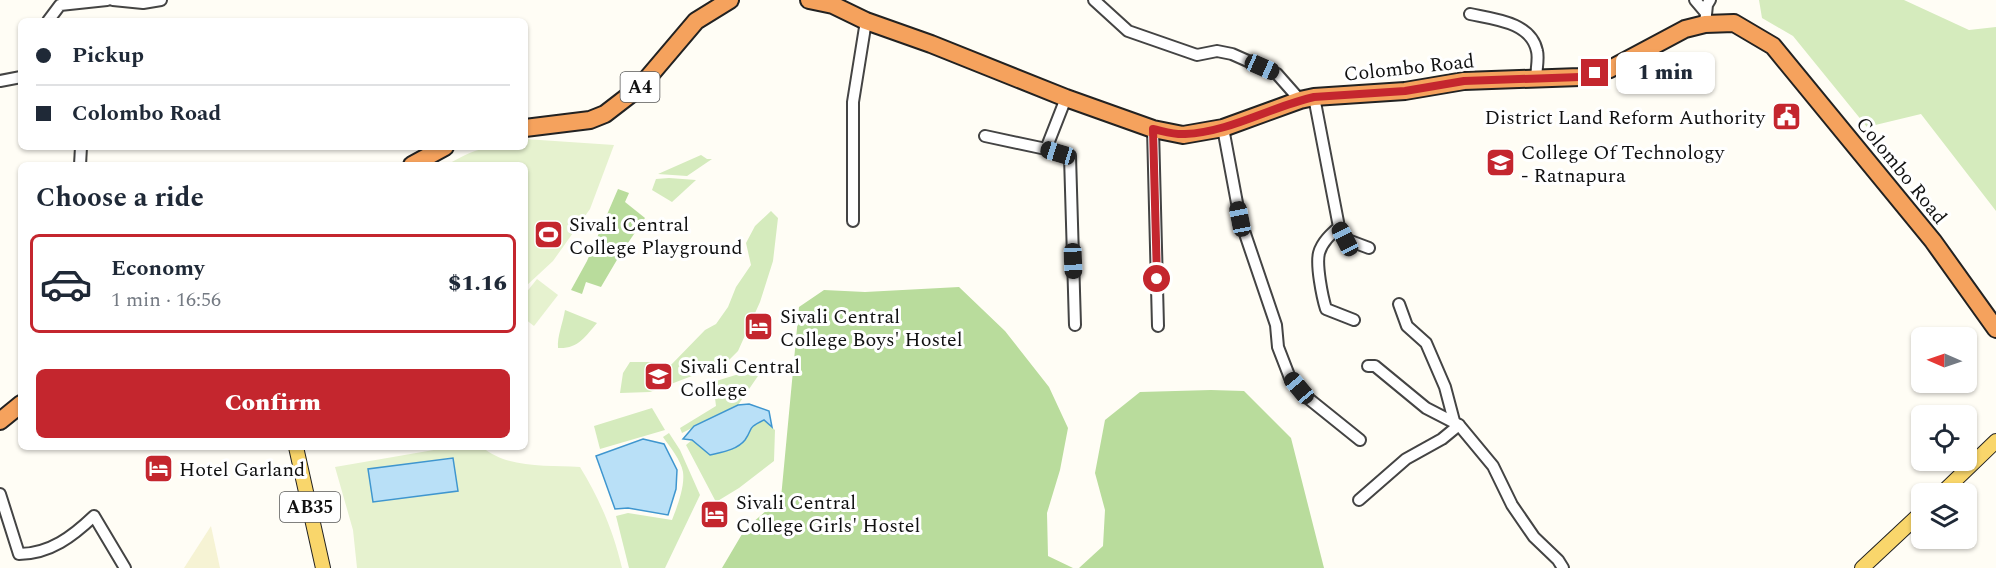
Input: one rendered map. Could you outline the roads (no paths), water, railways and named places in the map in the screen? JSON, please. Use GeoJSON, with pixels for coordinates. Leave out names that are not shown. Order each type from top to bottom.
{"type":"FeatureCollection","features":[{"type":"Feature","properties":{"kind":"highway","name":"A4"},"geometry":{"type":"LineString","coordinates":[[528,128],[590,120],[605,114],[640,87],[696,21],[730,0]]}},
{"type":"Feature","properties":{"kind":"highway","name":"Colombo Road"},"geometry":{"type":"LineString","coordinates":[[809,0],[833,5],[866,21],[931,44],[1066,98],[1153,129],[1183,135],[1222,128],[1307,99],[1405,91],[1464,81],[1580,77],[1610,69],[1705,19],[1734,23],[1773,46],[1933,241],[1996,329]]}},
{"type":"Feature","properties":{"kind":"highway"},"geometry":{"type":"LineString","coordinates":[[418,162],[440,150]]}},
{"type":"Feature","properties":{"kind":"highway"},"geometry":{"type":"LineString","coordinates":[[0,421],[18,406]]}},
{"type":"Feature","properties":{"kind":"main road"},"geometry":{"type":"LineString","coordinates":[[1952,483],[1995,441]]}},
{"type":"Feature","properties":{"kind":"main road","name":"AB35"},"geometry":{"type":"LineString","coordinates":[[297,450],[323,568]]}},
{"type":"Feature","properties":{"kind":"main road"},"geometry":{"type":"LineString","coordinates":[[1862,568],[1911,522]]}},
{"type":"Feature","properties":{"kind":"street"},"geometry":{"type":"LineString","coordinates":[[50,18],[60,4],[107,0]]}},
{"type":"Feature","properties":{"kind":"street"},"geometry":{"type":"LineString","coordinates":[[113,0],[144,3],[161,0]]}},
{"type":"Feature","properties":{"kind":"street"},"geometry":{"type":"LineString","coordinates":[[1094,0],[1128,31],[1197,55],[1217,51],[1232,54],[1277,74],[1307,99],[1339,227],[1345,239],[1369,248]]}},
{"type":"Feature","properties":{"kind":"street"},"geometry":{"type":"LineString","coordinates":[[1695,0],[1705,19]]}},
{"type":"Feature","properties":{"kind":"street"},"geometry":{"type":"LineString","coordinates":[[1705,19],[1710,0]]}},
{"type":"Feature","properties":{"kind":"street"},"geometry":{"type":"LineString","coordinates":[[1470,14],[1509,23],[1531,36],[1537,51],[1536,79]]}},
{"type":"Feature","properties":{"kind":"street"},"geometry":{"type":"LineString","coordinates":[[853,221],[853,102],[866,21]]}},
{"type":"Feature","properties":{"kind":"street"},"geometry":{"type":"LineString","coordinates":[[0,81],[18,78]]}},
{"type":"Feature","properties":{"kind":"street"},"geometry":{"type":"LineString","coordinates":[[1046,149],[1066,98]]}},
{"type":"Feature","properties":{"kind":"street"},"geometry":{"type":"LineString","coordinates":[[1222,128],[1240,219],[1276,325],[1278,347],[1290,378],[1309,399],[1360,440]]}},
{"type":"Feature","properties":{"kind":"street"},"geometry":{"type":"LineString","coordinates":[[1153,129],[1158,326]]}},
{"type":"Feature","properties":{"kind":"street"},"geometry":{"type":"LineString","coordinates":[[985,136],[1070,156],[1075,325]]}},
{"type":"Feature","properties":{"kind":"street"},"geometry":{"type":"LineString","coordinates":[[1339,227],[1327,238],[1319,254],[1321,295],[1326,309],[1354,320]]}},
{"type":"Feature","properties":{"kind":"street"},"geometry":{"type":"LineString","coordinates":[[1399,304],[1407,326],[1426,343],[1445,387],[1457,423],[1493,466],[1512,505],[1534,537],[1563,568]]}},
{"type":"Feature","properties":{"kind":"street"},"geometry":{"type":"LineString","coordinates":[[1368,366],[1375,366],[1426,408],[1457,423]]}},
{"type":"Feature","properties":{"kind":"street"},"geometry":{"type":"LineString","coordinates":[[1359,500],[1406,459],[1442,439],[1457,423]]}},
{"type":"Feature","properties":{"kind":"street"},"geometry":{"type":"LineString","coordinates":[[0,494],[19,554],[35,554],[71,537],[94,516],[125,568]]}},
{"type":"Feature","properties":{"kind":"water"},"geometry":{"type":"Polygon","coordinates":[[[749,404],[769,411],[772,427],[764,420],[752,427],[745,440],[738,446],[710,455],[692,440],[683,439],[694,426],[738,405],[749,404]]]}},
{"type":"Feature","properties":{"kind":"water"},"geometry":{"type":"Polygon","coordinates":[[[643,439],[664,444],[677,470],[676,489],[668,515],[628,508],[615,509],[596,456],[643,439]]]}},
{"type":"Feature","properties":{"kind":"water"},"geometry":{"type":"Polygon","coordinates":[[[453,458],[458,491],[373,502],[368,469],[453,458]]]}},
{"type":"Feature","properties":{"kind":"place","name":"District Land Reform Authority"},"geometry":{"type":"Point","coordinates":[1786,117]}},
{"type":"Feature","properties":{"kind":"place","name":"College Of Technology - Ratnapura"},"geometry":{"type":"Point","coordinates":[1500,163]}},
{"type":"Feature","properties":{"kind":"place","name":"Sivali Central College Playground"},"geometry":{"type":"Point","coordinates":[548,235]}},
{"type":"Feature","properties":{"kind":"place","name":"Sivali Central College Boys' Hostel"},"geometry":{"type":"Point","coordinates":[759,327]}},
{"type":"Feature","properties":{"kind":"place","name":"Sivali Central College"},"geometry":{"type":"Point","coordinates":[659,377]}},
{"type":"Feature","properties":{"kind":"place","name":"Hotel Garland"},"geometry":{"type":"Point","coordinates":[158,469]}},
{"type":"Feature","properties":{"kind":"place","name":"Sivali Central College Girls' Hostel"},"geometry":{"type":"Point","coordinates":[715,514]}}]}
